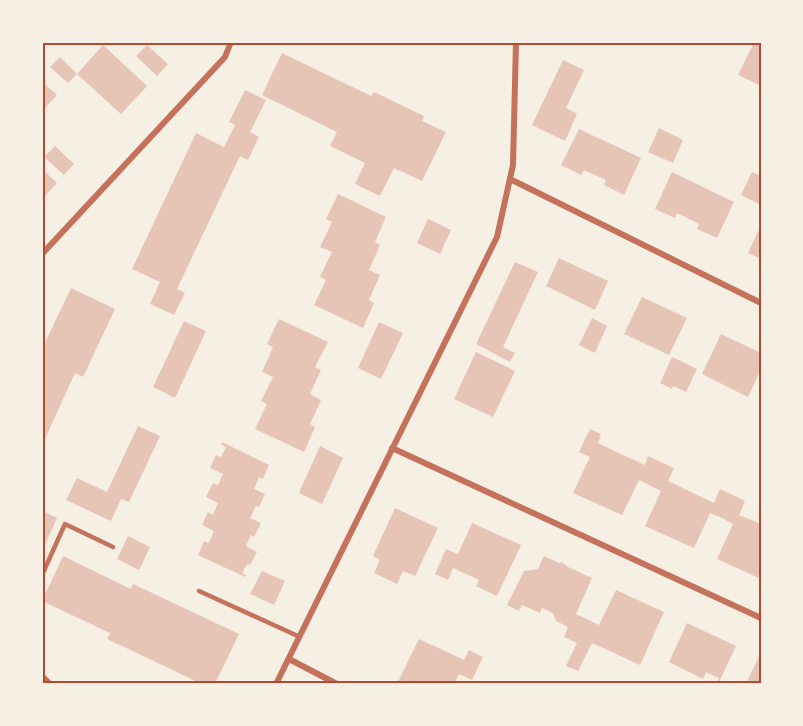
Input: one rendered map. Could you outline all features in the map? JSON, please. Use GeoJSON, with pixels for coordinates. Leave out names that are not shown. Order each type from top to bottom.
{"type":"FeatureCollection","features":[{"type":"Feature","properties":{"kind":"street"},"geometry":{"type":"LineString","coordinates":[[42,254],[225,57],[231,42]]}},
{"type":"Feature","properties":{"kind":"street"},"geometry":{"type":"LineString","coordinates":[[276,684],[497,237],[513,165],[516,42]]}},
{"type":"Feature","properties":{"kind":"street"},"geometry":{"type":"LineString","coordinates":[[510,179],[761,303]]}},
{"type":"Feature","properties":{"kind":"street"},"geometry":{"type":"LineString","coordinates":[[392,448],[761,618]]}},
{"type":"Feature","properties":{"kind":"street"},"geometry":{"type":"LineString","coordinates":[[289,658],[337,684]]}},
{"type":"Feature","properties":{"kind":"street"},"geometry":{"type":"LineString","coordinates":[[42,676],[50,684]]}},
{"type":"Feature","properties":{"kind":"lane"},"geometry":{"type":"LineString","coordinates":[[42,575],[65,524],[113,547]]}},
{"type":"Feature","properties":{"kind":"lane"},"geometry":{"type":"LineString","coordinates":[[199,591],[300,637]]}},
{"type":"Feature","properties":{"kind":"building"},"geometry":{"type":"Polygon","coordinates":[[[754,42],[761,42],[761,86],[738,75],[754,42]]]}},
{"type":"Feature","properties":{"kind":"building"},"geometry":{"type":"Polygon","coordinates":[[[103,45],[147,86],[121,114],[77,74],[103,45]]]}},
{"type":"Feature","properties":{"kind":"building"},"geometry":{"type":"Polygon","coordinates":[[[147,45],[168,64],[157,76],[136,56],[147,45]]]}},
{"type":"Feature","properties":{"kind":"building"},"geometry":{"type":"Polygon","coordinates":[[[282,53],[371,96],[374,92],[424,116],[422,121],[446,132],[422,181],[394,168],[380,196],[355,184],[365,163],[330,146],[337,132],[262,95],[282,53]]]}},
{"type":"Feature","properties":{"kind":"building"},"geometry":{"type":"Polygon","coordinates":[[[60,57],[77,74],[68,83],[50,67],[60,57]]]}},
{"type":"Feature","properties":{"kind":"building"},"geometry":{"type":"Polygon","coordinates":[[[563,60],[584,70],[566,108],[577,114],[565,141],[532,125],[563,60]]]}},
{"type":"Feature","properties":{"kind":"building"},"geometry":{"type":"Polygon","coordinates":[[[42,82],[57,95],[42,111],[42,82]]]}},
{"type":"Feature","properties":{"kind":"building"},"geometry":{"type":"Polygon","coordinates":[[[245,90],[266,100],[250,132],[259,137],[248,160],[240,156],[177,289],[185,293],[174,315],[150,304],[160,282],[132,269],[196,133],[224,147],[235,125],[229,122],[245,90]]]}},
{"type":"Feature","properties":{"kind":"building"},"geometry":{"type":"Polygon","coordinates":[[[659,128],[683,140],[673,163],[648,152],[659,128]]]}},
{"type":"Feature","properties":{"kind":"building"},"geometry":{"type":"Polygon","coordinates":[[[579,129],[641,158],[624,195],[604,185],[606,180],[584,170],[581,175],[561,165],[579,129]]]}},
{"type":"Feature","properties":{"kind":"building"},"geometry":{"type":"Polygon","coordinates":[[[55,146],[74,164],[64,175],[44,157],[55,146]]]}},
{"type":"Feature","properties":{"kind":"building"},"geometry":{"type":"Polygon","coordinates":[[[42,169],[57,183],[42,199],[42,169]]]}},
{"type":"Feature","properties":{"kind":"building"},"geometry":{"type":"Polygon","coordinates":[[[672,172],[734,202],[717,238],[697,229],[699,224],[677,213],[675,218],[655,209],[672,172]]]}},
{"type":"Feature","properties":{"kind":"building"},"geometry":{"type":"Polygon","coordinates":[[[752,172],[761,176],[761,205],[741,195],[752,172]]]}},
{"type":"Feature","properties":{"kind":"building"},"geometry":{"type":"Polygon","coordinates":[[[338,194],[386,217],[375,242],[380,245],[369,270],[380,275],[369,300],[374,303],[363,328],[314,305],[326,280],[320,277],[332,252],[320,247],[332,222],[326,219],[338,194]]]}},
{"type":"Feature","properties":{"kind":"building"},"geometry":{"type":"Polygon","coordinates":[[[428,219],[451,230],[440,254],[417,243],[428,219]]]}},
{"type":"Feature","properties":{"kind":"building"},"geometry":{"type":"Polygon","coordinates":[[[761,225],[761,259],[748,253],[761,225]]]}},
{"type":"Feature","properties":{"kind":"building"},"geometry":{"type":"Polygon","coordinates":[[[559,258],[608,281],[595,310],[546,286],[559,258]]]}},
{"type":"Feature","properties":{"kind":"building"},"geometry":{"type":"Polygon","coordinates":[[[515,262],[538,272],[503,347],[515,353],[510,362],[476,344],[515,262]]]}},
{"type":"Feature","properties":{"kind":"building"},"geometry":{"type":"Polygon","coordinates":[[[71,288],[115,309],[83,377],[75,373],[44,441],[42,440],[42,349],[71,288]]]}},
{"type":"Feature","properties":{"kind":"building"},"geometry":{"type":"Polygon","coordinates":[[[642,297],[687,318],[669,355],[624,334],[642,297]]]}},
{"type":"Feature","properties":{"kind":"building"},"geometry":{"type":"Polygon","coordinates":[[[592,318],[607,326],[595,353],[579,345],[592,318]]]}},
{"type":"Feature","properties":{"kind":"building"},"geometry":{"type":"Polygon","coordinates":[[[279,319],[328,342],[315,367],[321,370],[310,394],[321,400],[310,424],[315,427],[304,452],[255,429],[267,404],[261,401],[273,377],[262,372],[273,347],[267,344],[279,319]]]}},
{"type":"Feature","properties":{"kind":"building"},"geometry":{"type":"Polygon","coordinates":[[[184,321],[206,331],[175,398],[153,387],[184,321]]]}},
{"type":"Feature","properties":{"kind":"building"},"geometry":{"type":"Polygon","coordinates":[[[379,322],[403,333],[381,379],[358,368],[379,322]]]}},
{"type":"Feature","properties":{"kind":"building"},"geometry":{"type":"Polygon","coordinates":[[[721,334],[761,353],[761,369],[748,397],[702,374],[721,334]]]}},
{"type":"Feature","properties":{"kind":"building"},"geometry":{"type":"Polygon","coordinates":[[[476,352],[515,371],[493,417],[454,399],[476,352]]]}},
{"type":"Feature","properties":{"kind":"building"},"geometry":{"type":"Polygon","coordinates":[[[672,357],[697,369],[686,392],[660,383],[672,357]]]}},
{"type":"Feature","properties":{"kind":"building"},"geometry":{"type":"Polygon","coordinates":[[[138,426],[160,436],[129,502],[121,499],[111,521],[66,500],[77,478],[107,492],[138,426]]]}},
{"type":"Feature","properties":{"kind":"building"},"geometry":{"type":"Polygon","coordinates":[[[590,429],[601,434],[598,443],[621,454],[645,465],[648,456],[674,468],[668,481],[714,503],[720,489],[745,501],[739,515],[761,524],[761,579],[717,559],[733,524],[722,518],[710,513],[694,548],[645,526],[661,491],[639,480],[622,515],[573,493],[590,457],[579,452],[590,429]]]}},
{"type":"Feature","properties":{"kind":"building"},"geometry":{"type":"Polygon","coordinates":[[[222,442],[269,465],[263,479],[259,477],[254,489],[265,494],[259,507],[256,506],[250,518],[261,523],[254,537],[251,535],[246,546],[257,552],[250,565],[247,564],[242,573],[246,575],[245,577],[198,555],[204,541],[209,543],[214,531],[202,525],[208,512],[213,515],[218,503],[206,497],[213,483],[218,485],[223,474],[210,468],[216,455],[221,457],[226,447],[221,444],[222,442]]]}},
{"type":"Feature","properties":{"kind":"building"},"geometry":{"type":"Polygon","coordinates":[[[320,446],[343,458],[322,504],[299,493],[320,446]]]}},
{"type":"Feature","properties":{"kind":"building"},"geometry":{"type":"Polygon","coordinates":[[[395,508],[438,528],[415,576],[403,571],[397,584],[374,573],[380,560],[373,556],[395,508]]]}},
{"type":"Feature","properties":{"kind":"building"},"geometry":{"type":"Polygon","coordinates":[[[42,511],[57,518],[42,551],[42,511]]]}},
{"type":"Feature","properties":{"kind":"building"},"geometry":{"type":"Polygon","coordinates":[[[472,523],[521,545],[497,596],[476,586],[479,580],[453,568],[448,580],[435,574],[446,549],[458,554],[472,523]]]}},
{"type":"Feature","properties":{"kind":"building"},"geometry":{"type":"Polygon","coordinates":[[[128,536],[150,547],[139,570],[117,559],[128,536]]]}},
{"type":"Feature","properties":{"kind":"building"},"geometry":{"type":"Polygon","coordinates":[[[63,556],[131,589],[133,584],[239,634],[215,684],[202,684],[107,639],[110,633],[42,601],[63,556]]]}},
{"type":"Feature","properties":{"kind":"building"},"geometry":{"type":"Polygon","coordinates":[[[544,556],[559,563],[562,562],[592,578],[576,614],[599,625],[616,590],[664,612],[640,665],[592,643],[578,671],[566,666],[577,643],[564,637],[568,627],[556,621],[553,613],[542,608],[540,613],[522,605],[519,611],[507,605],[524,571],[538,569],[544,556]]]}},
{"type":"Feature","properties":{"kind":"building"},"geometry":{"type":"Polygon","coordinates":[[[262,571],[285,581],[274,605],[250,594],[262,571]]]}},
{"type":"Feature","properties":{"kind":"building"},"geometry":{"type":"Polygon","coordinates":[[[687,623],[736,646],[718,684],[716,684],[719,678],[706,672],[703,679],[669,662],[687,623]]]}},
{"type":"Feature","properties":{"kind":"building"},"geometry":{"type":"Polygon","coordinates":[[[419,639],[464,660],[469,650],[483,657],[472,680],[459,674],[454,684],[397,684],[419,639]]]}},
{"type":"Feature","properties":{"kind":"building"},"geometry":{"type":"Polygon","coordinates":[[[759,656],[761,657],[761,684],[746,684],[759,656]]]}}]}
